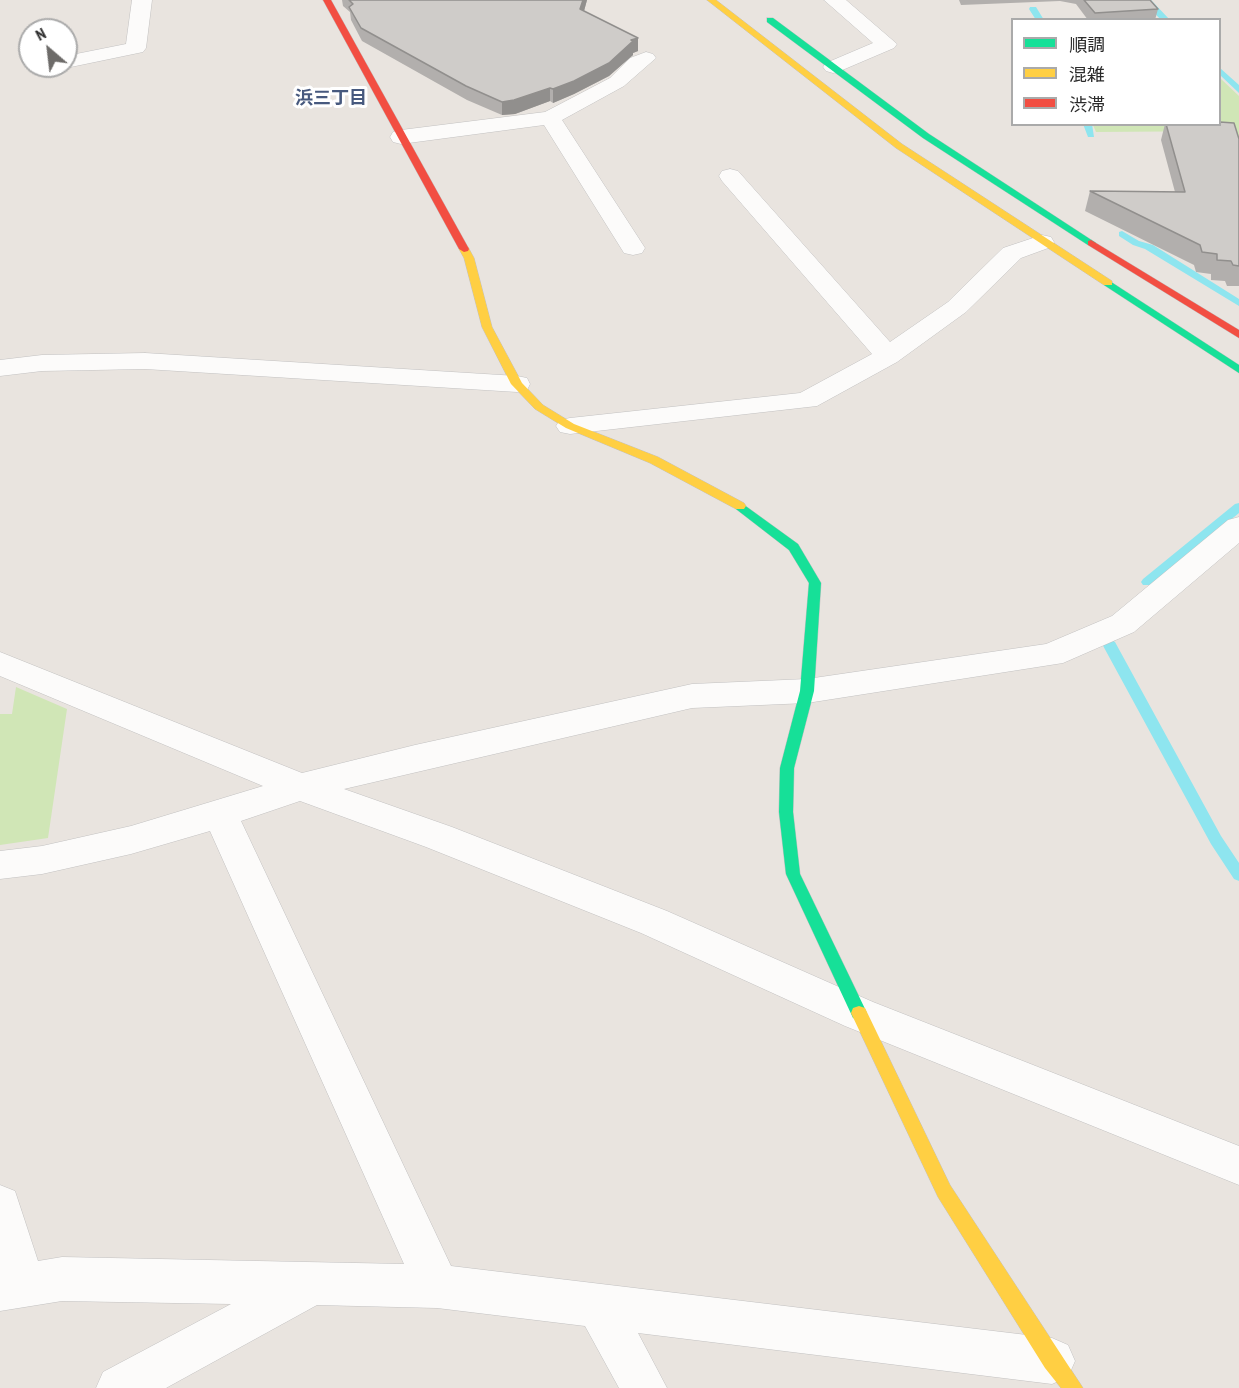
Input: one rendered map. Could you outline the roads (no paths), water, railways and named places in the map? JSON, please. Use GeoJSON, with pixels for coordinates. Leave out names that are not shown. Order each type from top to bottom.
{"type":"FeatureCollection","features":[{"type":"Feature","properties":{"kind":"street"},"geometry":{"type":"LineString","coordinates":[[78,60],[136,48],[142,0]]}},
{"type":"Feature","properties":{"kind":"street"},"geometry":{"type":"LineString","coordinates":[[327,0],[469,258],[487,327],[517,384],[539,407],[570,426],[654,460],[741,506],[794,547],[815,583],[807,691],[787,768],[786,812],[793,874],[944,1191],[1063,1375]]}},
{"type":"Feature","properties":{"kind":"street"},"geometry":{"type":"LineString","coordinates":[[711,0],[899,146],[1239,370]]}},
{"type":"Feature","properties":{"kind":"street"},"geometry":{"type":"LineString","coordinates":[[833,67],[887,44],[834,0]]}},
{"type":"Feature","properties":{"kind":"street"},"geometry":{"type":"LineString","coordinates":[[755,9],[926,136],[1015,195],[1239,335]]}},
{"type":"Feature","properties":{"kind":"street"},"geometry":{"type":"LineString","coordinates":[[401,137],[550,118],[617,82],[637,62],[646,58]]}},
{"type":"Feature","properties":{"kind":"street"},"geometry":{"type":"LineString","coordinates":[[550,118],[633,248]]}},
{"type":"Feature","properties":{"kind":"street"},"geometry":{"type":"LineString","coordinates":[[730,176],[888,356]]}},
{"type":"Feature","properties":{"kind":"street"},"geometry":{"type":"LineString","coordinates":[[570,426],[807,400],[888,356],[957,307],[1012,254],[1042,242]]}},
{"type":"Feature","properties":{"kind":"street"},"geometry":{"type":"LineString","coordinates":[[0,368],[42,363],[145,361],[517,384]]}},
{"type":"Feature","properties":{"kind":"street"},"geometry":{"type":"LineString","coordinates":[[0,865],[42,860],[130,840],[220,814],[300,787],[415,758],[692,696],[807,691],[1052,655],[1123,624],[1239,527]]}},
{"type":"Feature","properties":{"kind":"street"},"geometry":{"type":"LineString","coordinates":[[0,663],[300,787],[439,837],[654,922],[859,1014],[1239,1166]]}},
{"type":"Feature","properties":{"kind":"street"},"geometry":{"type":"LineString","coordinates":[[220,814],[438,1286]]}},
{"type":"Feature","properties":{"kind":"street"},"geometry":{"type":"LineString","coordinates":[[0,1205],[11,1287],[62,1279],[438,1286],[598,1305],[1063,1375]]}},
{"type":"Feature","properties":{"kind":"street"},"geometry":{"type":"LineString","coordinates":[[119,1388],[314,1284]]}},
{"type":"Feature","properties":{"kind":"street"},"geometry":{"type":"LineString","coordinates":[[598,1305],[644,1388]]}},
{"type":"Feature","properties":{"kind":"waterway"},"geometry":{"type":"LineString","coordinates":[[1146,0],[1164,18]]}},
{"type":"Feature","properties":{"kind":"waterway"},"geometry":{"type":"LineString","coordinates":[[1033,9],[1039,18]]}},
{"type":"Feature","properties":{"kind":"waterway"},"geometry":{"type":"LineString","coordinates":[[1221,72],[1239,90]]}},
{"type":"Feature","properties":{"kind":"waterway"},"geometry":{"type":"LineString","coordinates":[[1088,126],[1091,135]]}},
{"type":"Feature","properties":{"kind":"waterway"},"geometry":{"type":"LineString","coordinates":[[1122,234],[1136,243],[1149,247],[1239,303]]}},
{"type":"Feature","properties":{"kind":"waterway"},"geometry":{"type":"LineString","coordinates":[[1147,582],[1239,507]]}},
{"type":"Feature","properties":{"kind":"waterway"},"geometry":{"type":"LineString","coordinates":[[1108,642],[1216,840],[1239,875]]}},
{"type":"Feature","properties":{"kind":"district","name":"浜三丁目"},"geometry":{"type":"Point","coordinates":[331,99]}}]}
